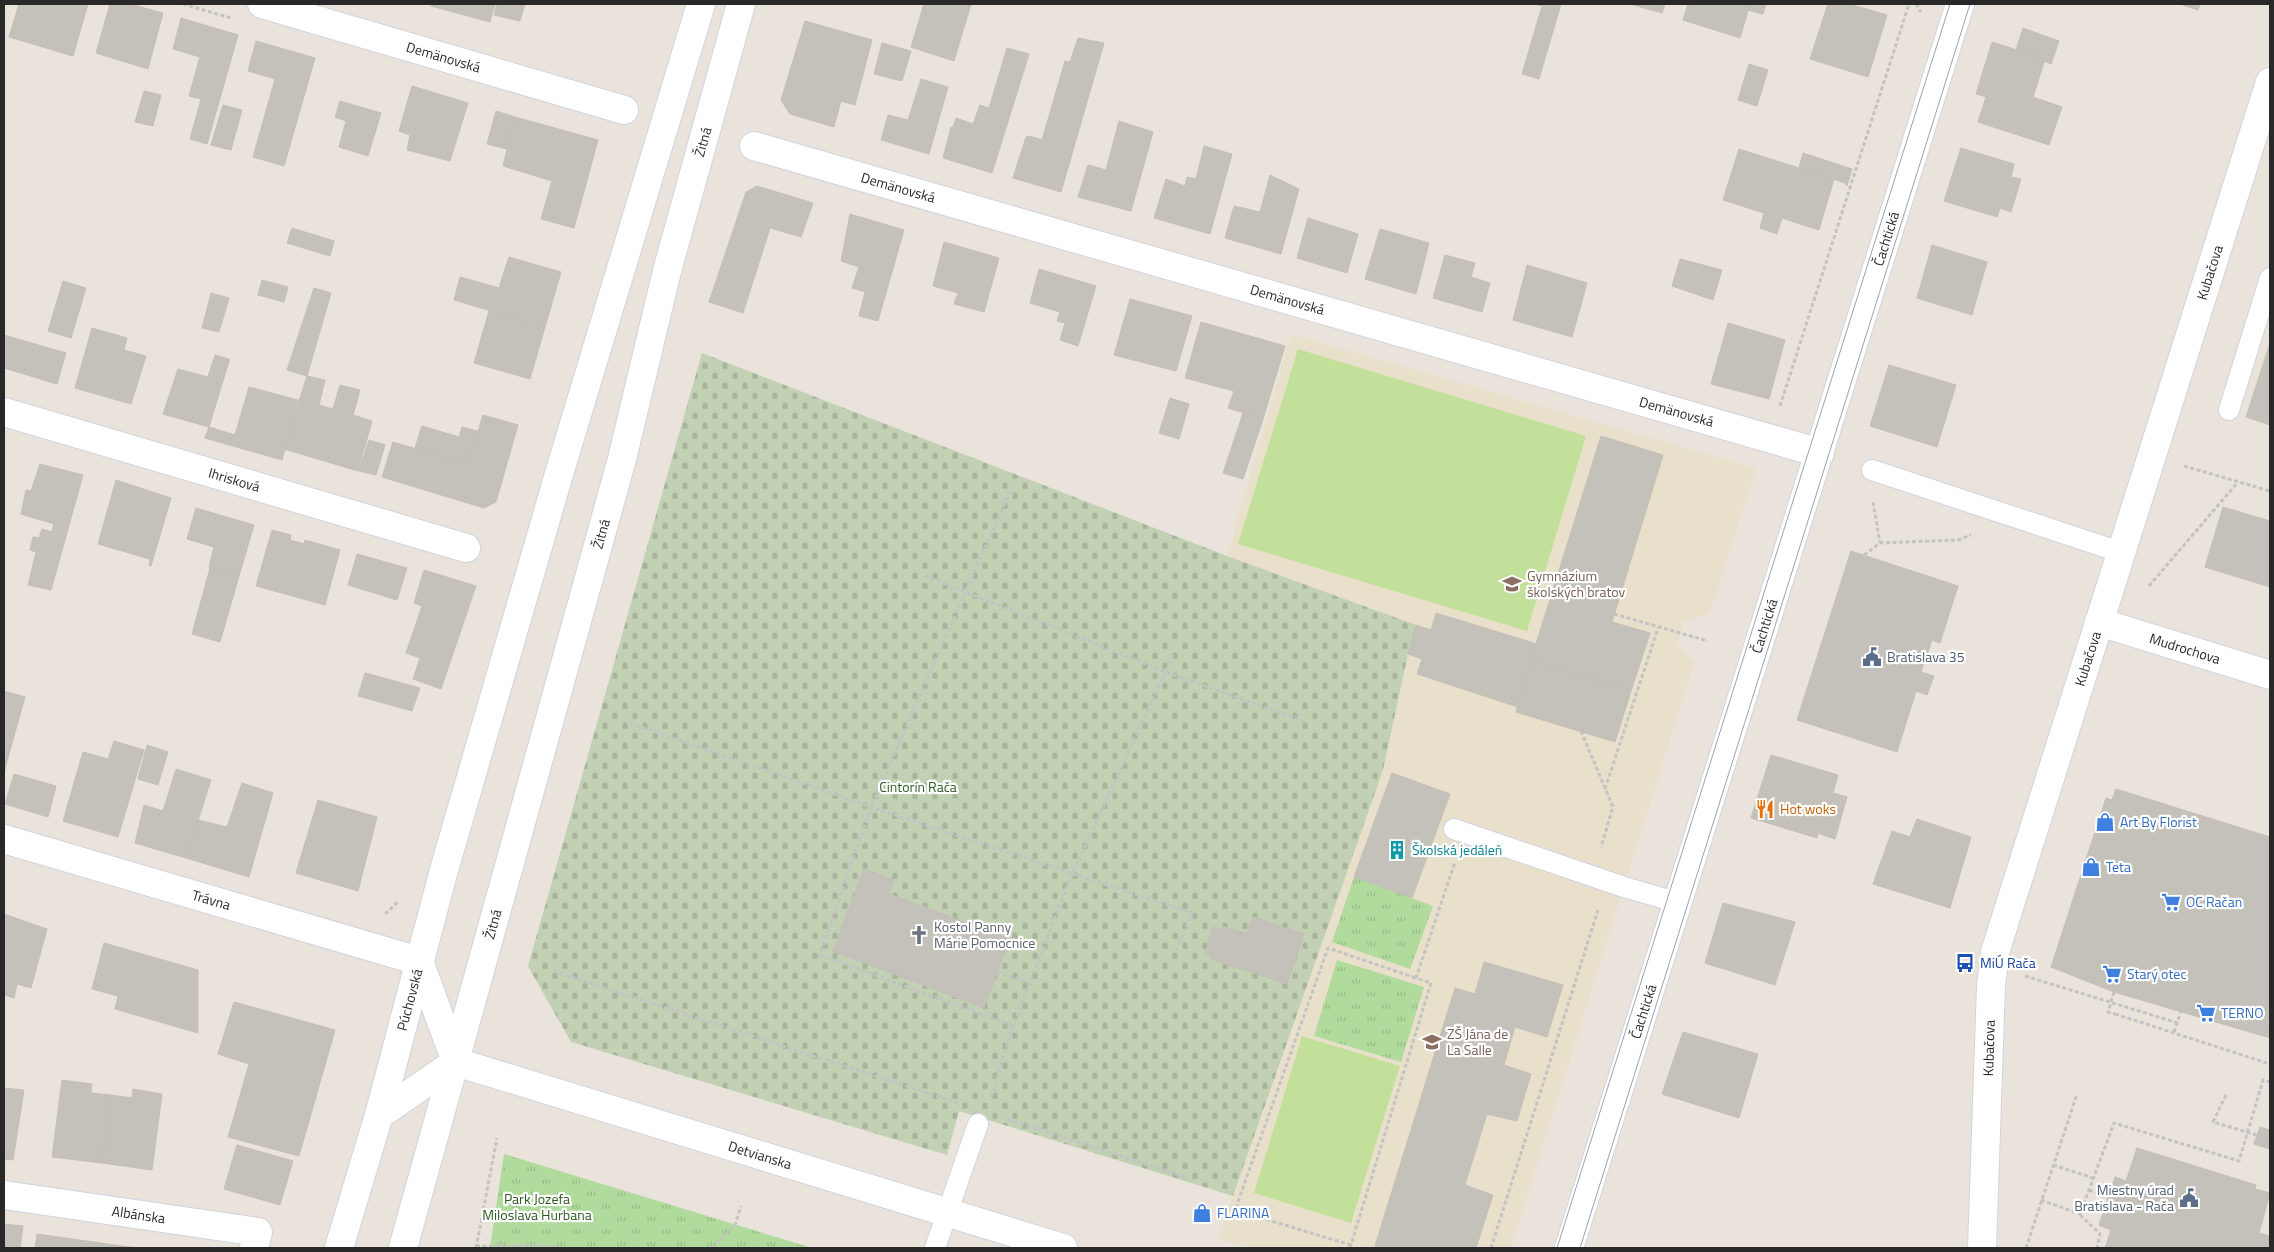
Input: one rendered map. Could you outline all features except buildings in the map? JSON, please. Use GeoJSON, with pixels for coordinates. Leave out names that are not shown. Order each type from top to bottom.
{"type":"FeatureCollection","features":[{"type":"Feature","properties":{"kind":"street","name":"Demänovská"},"geometry":{"type":"LineString","coordinates":[[262,4],[624,110]]}},
{"type":"Feature","properties":{"kind":"street"},"geometry":{"type":"LineString","coordinates":[[419,961],[562,465],[701,4]]}},
{"type":"Feature","properties":{"kind":"street","name":"Žitná"},"geometry":{"type":"LineString","coordinates":[[456,1062],[619,468],[667,271],[741,4]]}},
{"type":"Feature","properties":{"kind":"street","name":"Čachtická"},"geometry":{"type":"LineString","coordinates":[[1569,1248],[1676,902],[1820,452],[1960,4]]}},
{"type":"Feature","properties":{"kind":"street","name":"Kubačova"},"geometry":{"type":"LineString","coordinates":[[1982,1248],[1991,986],[1995,952],[2270,82]]}},
{"type":"Feature","properties":{"kind":"street","name":"Demänovská"},"geometry":{"type":"LineString","coordinates":[[754,146],[1820,452]]}},
{"type":"Feature","properties":{"kind":"street","name":"Ihrisková"},"geometry":{"type":"LineString","coordinates":[[4,412],[466,548]]}},
{"type":"Feature","properties":{"kind":"street","name":"Mudrochova"},"geometry":{"type":"LineString","coordinates":[[2099,622],[2270,675]]}},
{"type":"Feature","properties":{"kind":"street","name":"Trávna"},"geometry":{"type":"LineString","coordinates":[[4,839],[419,961]]}},
{"type":"Feature","properties":{"kind":"street","name":"Púchovská"},"geometry":{"type":"LineString","coordinates":[[419,961],[456,1062]]}},
{"type":"Feature","properties":{"kind":"street","name":"Púchovská"},"geometry":{"type":"LineString","coordinates":[[339,1248],[379,1115],[419,961]]}},
{"type":"Feature","properties":{"kind":"street"},"geometry":{"type":"LineString","coordinates":[[379,1115],[456,1062]]}},
{"type":"Feature","properties":{"kind":"street"},"geometry":{"type":"LineString","coordinates":[[403,1248],[456,1062]]}},
{"type":"Feature","properties":{"kind":"street","name":"Detvianska"},"geometry":{"type":"LineString","coordinates":[[456,1062],[1063,1248]]}},
{"type":"Feature","properties":{"kind":"street","name":"Albánska"},"geometry":{"type":"LineString","coordinates":[[4,1195],[258,1232],[254,1248]]}},
{"type":"Feature","properties":{"kind":"lane"},"geometry":{"type":"LineString","coordinates":[[2228,410],[2270,278]]}},
{"type":"Feature","properties":{"kind":"lane"},"geometry":{"type":"LineString","coordinates":[[1872,470],[2120,552]]}},
{"type":"Feature","properties":{"kind":"lane"},"geometry":{"type":"LineString","coordinates":[[1460,831],[1676,902]]}},
{"type":"Feature","properties":{"kind":"lane"},"geometry":{"type":"LineString","coordinates":[[934,1248],[978,1124]]}},
{"type":"Feature","properties":{"kind":"path"},"geometry":{"type":"LineString","coordinates":[[1771,439],[1909,4]]}},
{"type":"Feature","properties":{"kind":"path"},"geometry":{"type":"LineString","coordinates":[[2177,464],[2270,491]]}},
{"type":"Feature","properties":{"kind":"path"},"geometry":{"type":"LineString","coordinates":[[2145,590],[2238,482]]}},
{"type":"Feature","properties":{"kind":"path"},"geometry":{"type":"LineString","coordinates":[[1010,491],[871,807],[820,955],[1013,1026]]}},
{"type":"Feature","properties":{"kind":"path"},"geometry":{"type":"LineString","coordinates":[[1873,502],[1880,543]]}},
{"type":"Feature","properties":{"kind":"path"},"geometry":{"type":"LineString","coordinates":[[1864,555],[1880,543],[1958,540],[1972,534],[1981,506]]}},
{"type":"Feature","properties":{"kind":"path"},"geometry":{"type":"LineString","coordinates":[[925,576],[1166,672],[1306,722]]}},
{"type":"Feature","properties":{"kind":"path"},"geometry":{"type":"LineString","coordinates":[[1614,614],[1708,641]]}},
{"type":"Feature","properties":{"kind":"path"},"geometry":{"type":"LineString","coordinates":[[1605,789],[1658,628]]}},
{"type":"Feature","properties":{"kind":"path"},"geometry":{"type":"LineString","coordinates":[[989,1103],[1013,1026],[1073,872],[1174,654]]}},
{"type":"Feature","properties":{"kind":"path"},"geometry":{"type":"LineString","coordinates":[[630,723],[871,807],[1073,872],[1192,913],[1176,951]]}},
{"type":"Feature","properties":{"kind":"path"},"geometry":{"type":"LineString","coordinates":[[1491,1248],[1599,878],[1613,807],[1581,731]]}},
{"type":"Feature","properties":{"kind":"path"},"geometry":{"type":"LineString","coordinates":[[1416,978],[1460,831]]}},
{"type":"Feature","properties":{"kind":"path"},"geometry":{"type":"LineString","coordinates":[[381,916],[401,898]]}},
{"type":"Feature","properties":{"kind":"path"},"geometry":{"type":"LineString","coordinates":[[1328,948],[1416,978],[1431,983],[1350,1247],[1236,1210],[1328,948]]}},
{"type":"Feature","properties":{"kind":"path"},"geometry":{"type":"LineString","coordinates":[[553,971],[963,1104]]}},
{"type":"Feature","properties":{"kind":"path"},"geometry":{"type":"LineString","coordinates":[[997,972],[1030,983]]}},
{"type":"Feature","properties":{"kind":"path"},"geometry":{"type":"LineString","coordinates":[[2021,974],[2178,1023]]}},
{"type":"Feature","properties":{"kind":"path"},"geometry":{"type":"LineString","coordinates":[[2114,992],[2108,1012],[2270,1064]]}},
{"type":"Feature","properties":{"kind":"path"},"geometry":{"type":"LineString","coordinates":[[2174,1032],[2181,1011]]}},
{"type":"Feature","properties":{"kind":"path"},"geometry":{"type":"LineString","coordinates":[[2080,1214],[2114,1123],[2238,1161],[2263,1080],[2270,1082]]}},
{"type":"Feature","properties":{"kind":"path"},"geometry":{"type":"LineString","coordinates":[[2026,1248],[2077,1094]]}},
{"type":"Feature","properties":{"kind":"path"},"geometry":{"type":"LineString","coordinates":[[2226,1095],[2213,1122],[2257,1135]]}},
{"type":"Feature","properties":{"kind":"path"},"geometry":{"type":"LineString","coordinates":[[1005,1118],[1185,1177]]}},
{"type":"Feature","properties":{"kind":"path"},"geometry":{"type":"LineString","coordinates":[[497,1138],[476,1247],[534,1245],[564,1248]]}},
{"type":"Feature","properties":{"kind":"path"},"geometry":{"type":"LineString","coordinates":[[2053,1165],[2093,1178]]}},
{"type":"Feature","properties":{"kind":"path"},"geometry":{"type":"LineString","coordinates":[[2089,1190],[2108,1198]]}},
{"type":"Feature","properties":{"kind":"path"},"geometry":{"type":"LineString","coordinates":[[2041,1200],[2080,1214],[2100,1234],[2097,1248]]}},
{"type":"Feature","properties":{"kind":"path"},"geometry":{"type":"LineString","coordinates":[[711,1248],[735,1225],[740,1206]]}},
{"type":"Feature","properties":{"kind":"shaded area"},"geometry":{"type":"Polygon","coordinates":[[[1291,334],[1756,468],[1710,613],[1684,622],[1677,643],[1694,663],[1511,1248],[1248,1248],[1218,1239],[1383,770],[1408,654],[1416,626],[1227,556],[1291,334]]]}},
{"type":"Feature","properties":{"kind":"green space"},"geometry":{"type":"Polygon","coordinates":[[[1298,349],[1586,436],[1527,631],[1238,544],[1298,349]]]}},
{"type":"Feature","properties":{"kind":"green space","name":"Cintorín Rača"},"geometry":{"type":"Polygon","coordinates":[[[702,353],[1227,556],[1416,625],[1383,770],[1233,1196],[959,1111],[947,1155],[571,1042],[528,966],[702,353]]]}},
{"type":"Feature","properties":{"kind":"green space"},"geometry":{"type":"Polygon","coordinates":[[[1354,877],[1433,906],[1410,969],[1332,942],[1354,877]]]}},
{"type":"Feature","properties":{"kind":"green space"},"geometry":{"type":"Polygon","coordinates":[[[1337,960],[1424,987],[1401,1062],[1314,1036],[1337,960]]]}},
{"type":"Feature","properties":{"kind":"green space"},"geometry":{"type":"Polygon","coordinates":[[[1302,1036],[1400,1066],[1351,1223],[1254,1193],[1302,1036]]]}},
{"type":"Feature","properties":{"kind":"green space","name":"Park Jozefa Miloslava Hurbana"},"geometry":{"type":"Polygon","coordinates":[[[504,1154],[812,1248],[490,1248],[504,1154]]]}},
{"type":"Feature","properties":{"kind":"tram line"},"geometry":{"type":"LineString","coordinates":[[1557,1248],[1950,4]]}},
{"type":"Feature","properties":{"kind":"tram line"},"geometry":{"type":"LineString","coordinates":[[1580,1248],[1970,4]]}},
{"type":"Feature","properties":{"kind":"place","name":"Gymnázium školských bratov"},"geometry":{"type":"Point","coordinates":[1512,584]}},
{"type":"Feature","properties":{"kind":"place","name":"Bratislava 35"},"geometry":{"type":"Point","coordinates":[1872,657]}},
{"type":"Feature","properties":{"kind":"place","name":"Hot woks"},"geometry":{"type":"Point","coordinates":[1765,809]}},
{"type":"Feature","properties":{"kind":"place","name":"Art By Florist"},"geometry":{"type":"Point","coordinates":[2105,822]}},
{"type":"Feature","properties":{"kind":"place","name":"Školská jedáleň"},"geometry":{"type":"Point","coordinates":[1397,850]}},
{"type":"Feature","properties":{"kind":"place","name":"Teta"},"geometry":{"type":"Point","coordinates":[2091,867]}},
{"type":"Feature","properties":{"kind":"place","name":"OC Račan"},"geometry":{"type":"Point","coordinates":[2171,902]}},
{"type":"Feature","properties":{"kind":"place","name":"Kostol Panny Márie Pomocnice"},"geometry":{"type":"Point","coordinates":[919,935]}},
{"type":"Feature","properties":{"kind":"place","name":"MiÚ Rača"},"geometry":{"type":"Point","coordinates":[1965,963]}},
{"type":"Feature","properties":{"kind":"place","name":"Starý otec"},"geometry":{"type":"Point","coordinates":[2112,974]}},
{"type":"Feature","properties":{"kind":"place","name":"TERNO"},"geometry":{"type":"Point","coordinates":[2206,1013]}},
{"type":"Feature","properties":{"kind":"place","name":"ZŠ Jána de La Salle"},"geometry":{"type":"Point","coordinates":[1432,1042]}},
{"type":"Feature","properties":{"kind":"place","name":"Miestny úrad Bratislava - Rača"},"geometry":{"type":"Point","coordinates":[2189,1198]}},
{"type":"Feature","properties":{"kind":"place","name":"FLARINA"},"geometry":{"type":"Point","coordinates":[1202,1213]}}]}
